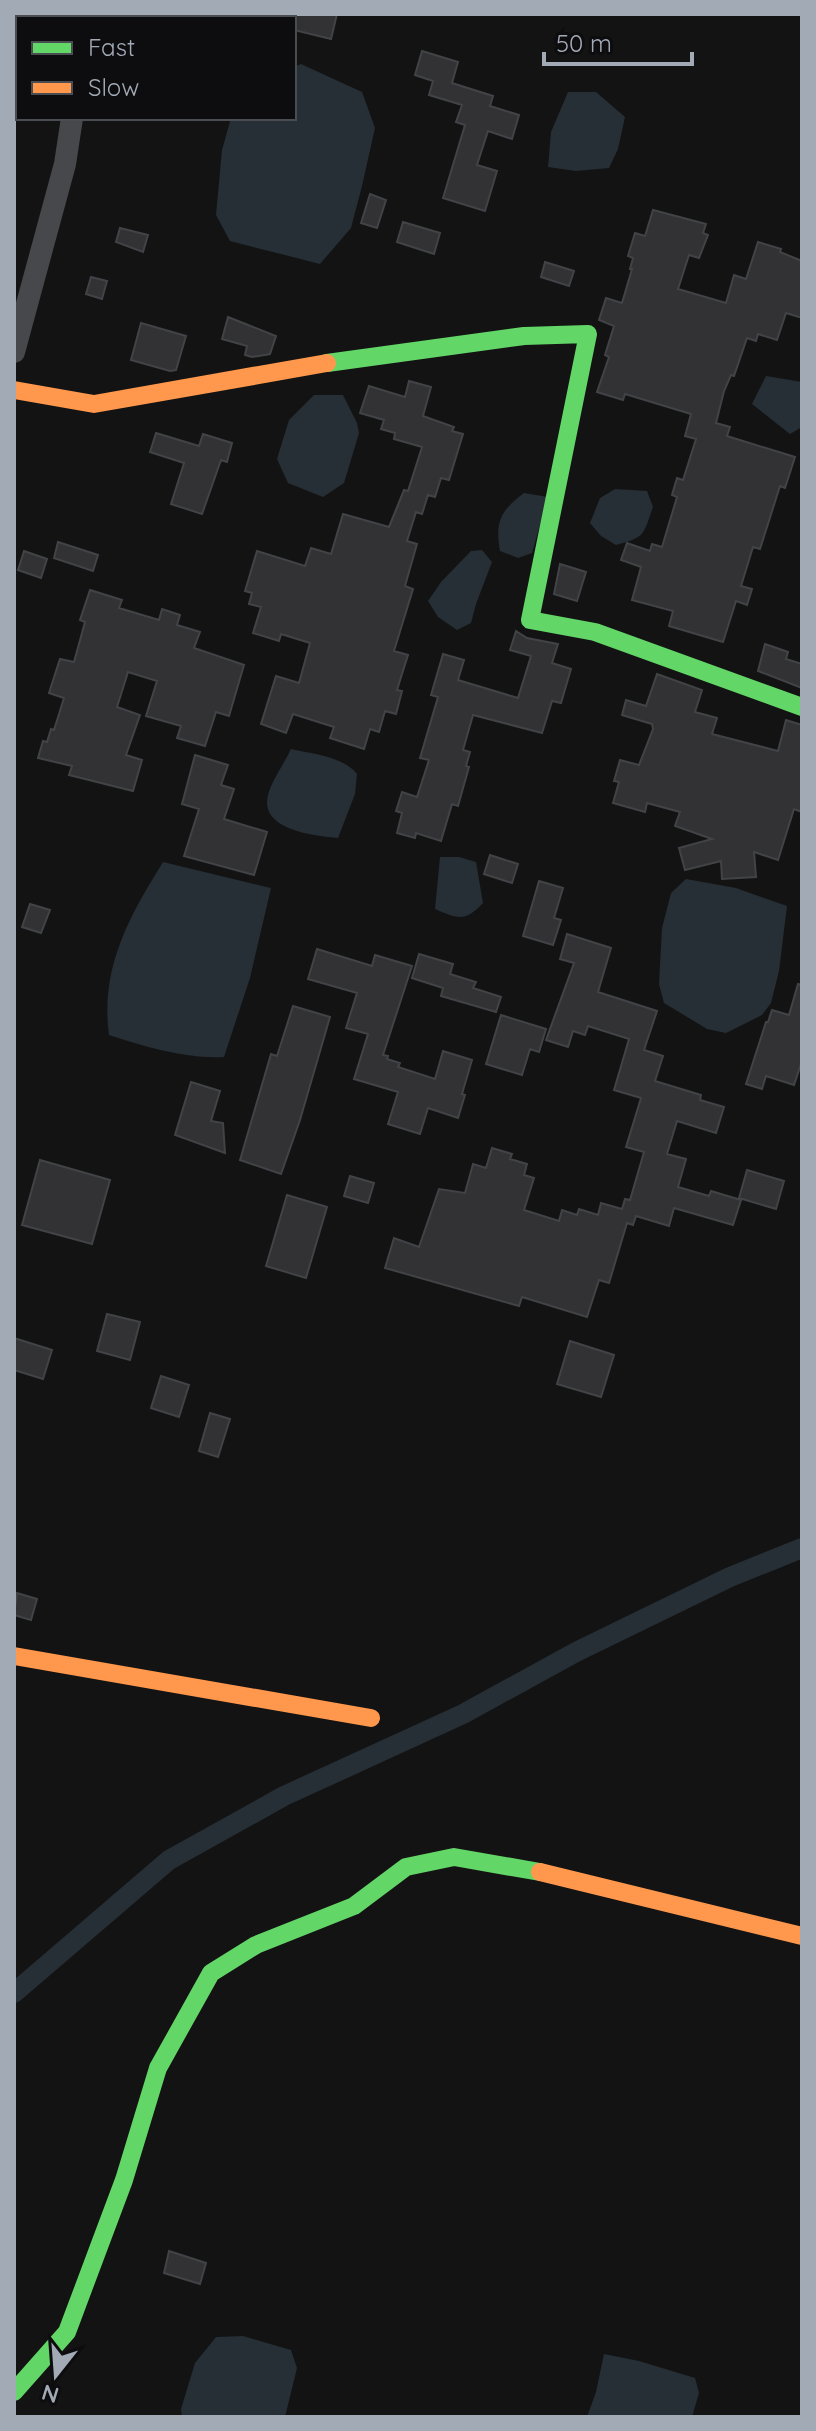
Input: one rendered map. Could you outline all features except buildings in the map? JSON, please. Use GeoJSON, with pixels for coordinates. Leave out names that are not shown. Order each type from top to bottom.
{"type":"FeatureCollection","features":[{"type":"Feature","properties":{"kind":"street"},"geometry":{"type":"LineString","coordinates":[[14,352],[65,164],[72,120]]}},
{"type":"Feature","properties":{"kind":"street"},"geometry":{"type":"LineString","coordinates":[[14,390],[94,404],[397,352],[524,336],[588,334],[530,620],[595,632],[802,707]]}},
{"type":"Feature","properties":{"kind":"street"},"geometry":{"type":"LineString","coordinates":[[14,1656],[371,1718]]}},
{"type":"Feature","properties":{"kind":"street"},"geometry":{"type":"LineString","coordinates":[[14,2392],[67,2332],[124,2180],[158,2068],[211,1973],[256,1945],[354,1906],[406,1867],[454,1857],[515,1866],[802,1936]]}},
{"type":"Feature","properties":{"kind":"shaded area"},"geometry":{"type":"Polygon","coordinates":[[[301,64],[362,92],[375,128],[351,228],[320,264],[230,241],[216,215],[222,150],[230,120],[296,120],[296,66],[301,64]]]}},
{"type":"Feature","properties":{"kind":"shaded area"},"geometry":{"type":"Polygon","coordinates":[[[568,92],[596,92],[625,117],[618,149],[609,168],[576,171],[548,167],[551,132],[568,92]]]}},
{"type":"Feature","properties":{"kind":"shaded area"},"geometry":{"type":"Polygon","coordinates":[[[766,376],[802,382],[802,427],[790,434],[752,404],[766,376]]]}},
{"type":"Feature","properties":{"kind":"shaded area"},"geometry":{"type":"Polygon","coordinates":[[[314,395],[343,395],[359,433],[344,483],[323,497],[288,483],[277,459],[289,420],[314,395]]]}},
{"type":"Feature","properties":{"kind":"shaded area"},"geometry":{"type":"Polygon","coordinates":[[[615,489],[647,491],[653,507],[642,534],[616,545],[601,536],[590,523],[600,498],[615,489]]]}},
{"type":"Feature","properties":{"kind":"shaded area"},"geometry":{"type":"Polygon","coordinates":[[[524,493],[548,497],[532,553],[518,558],[500,551],[498,532],[501,518],[509,506],[524,493]]]}},
{"type":"Feature","properties":{"kind":"shaded area"},"geometry":{"type":"Polygon","coordinates":[[[482,550],[492,562],[471,623],[457,630],[438,617],[428,601],[441,582],[471,551],[482,550]]]}},
{"type":"Feature","properties":{"kind":"shaded area"},"geometry":{"type":"Polygon","coordinates":[[[291,749],[336,759],[357,774],[355,794],[338,838],[291,829],[272,816],[267,807],[275,778],[291,749]]]}},
{"type":"Feature","properties":{"kind":"shaded area"},"geometry":{"type":"Polygon","coordinates":[[[440,857],[459,857],[476,862],[483,903],[466,916],[456,917],[435,909],[440,857]]]}},
{"type":"Feature","properties":{"kind":"shaded area"},"geometry":{"type":"Polygon","coordinates":[[[163,862],[271,888],[250,978],[224,1057],[180,1054],[109,1035],[107,1011],[113,965],[129,923],[163,862]]]}},
{"type":"Feature","properties":{"kind":"shaded area"},"geometry":{"type":"Polygon","coordinates":[[[686,879],[736,888],[787,906],[779,971],[771,1003],[762,1015],[726,1033],[707,1029],[664,1003],[659,984],[662,928],[671,893],[686,879]]]}},
{"type":"Feature","properties":{"kind":"shaded area"},"geometry":{"type":"Polygon","coordinates":[[[243,2336],[291,2350],[297,2368],[285,2417],[182,2417],[181,2409],[195,2363],[216,2337],[243,2336]]]}},
{"type":"Feature","properties":{"kind":"shaded area"},"geometry":{"type":"Polygon","coordinates":[[[604,2354],[695,2378],[699,2393],[692,2417],[587,2417],[604,2354]]]}},
{"type":"Feature","properties":{"kind":"waterway"},"geometry":{"type":"LineString","coordinates":[[14,1993],[169,1860],[284,1796],[463,1714],[576,1652],[730,1577],[802,1548]]}},
{"type":"Feature","properties":{"kind":"traffic: fast"},"geometry":{"type":"LineString","coordinates":[[327,363],[524,336],[588,334],[530,620],[595,632],[802,707]]}},
{"type":"Feature","properties":{"kind":"traffic: fast"},"geometry":{"type":"LineString","coordinates":[[14,2392],[67,2332],[124,2180],[158,2068],[211,1973],[256,1945],[354,1906],[406,1867],[454,1857],[540,1872]]}},
{"type":"Feature","properties":{"kind":"traffic: slow"},"geometry":{"type":"LineString","coordinates":[[14,390],[94,404],[327,363]]}},
{"type":"Feature","properties":{"kind":"traffic: slow"},"geometry":{"type":"LineString","coordinates":[[14,1656],[371,1718]]}},
{"type":"Feature","properties":{"kind":"traffic: slow"},"geometry":{"type":"LineString","coordinates":[[540,1872],[802,1936]]}}]}
